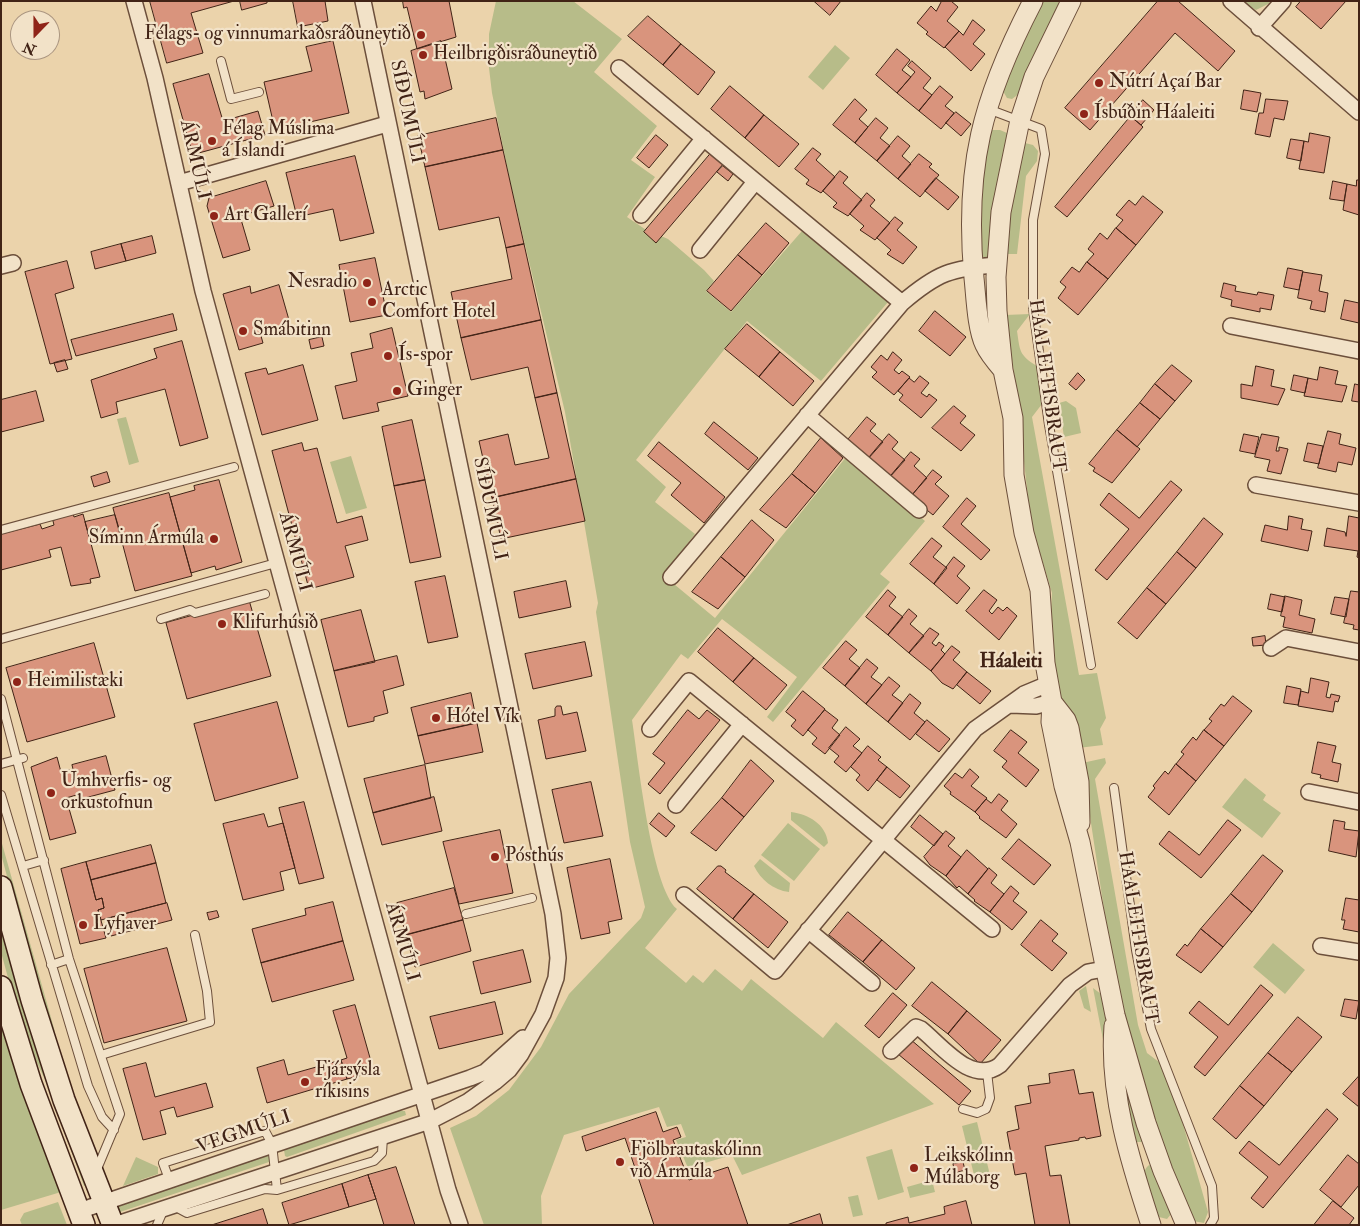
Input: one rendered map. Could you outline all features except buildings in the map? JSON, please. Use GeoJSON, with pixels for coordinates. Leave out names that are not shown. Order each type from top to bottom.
{"type":"FeatureCollection","features":[{"type":"Feature","properties":{"kind":"main road"},"geometry":{"type":"LineString","coordinates":[[1,887],[37,1016],[64,1100],[114,1225]]}},
{"type":"Feature","properties":{"kind":"main road"},"geometry":{"type":"LineString","coordinates":[[1,986],[31,1084],[81,1218]]}},
{"type":"Feature","properties":{"kind":"street","name":"ÁRMÚLI"},"geometry":{"type":"LineString","coordinates":[[134,1],[179,183],[200,280],[448,1190],[460,1225]]}},
{"type":"Feature","properties":{"kind":"street","name":"SÍÐUMÚLI"},"geometry":{"type":"LineString","coordinates":[[363,1],[387,124],[553,914],[557,953],[556,978],[538,1022],[509,1070],[467,1102],[430,1121]]}},
{"type":"Feature","properties":{"kind":"street","name":"HÁALEITISBRAUT"},"geometry":{"type":"LineString","coordinates":[[1071,1],[1034,77],[1020,120],[1001,212],[997,265],[997,311],[1003,370],[1013,418],[1014,475],[1024,533],[1042,604],[1050,693],[1066,720],[1075,753],[1079,782],[1080,842],[1104,969],[1146,1123],[1182,1223]]}},
{"type":"Feature","properties":{"kind":"street"},"geometry":{"type":"LineString","coordinates":[[1231,1],[1259,28],[1356,105]]}},
{"type":"Feature","properties":{"kind":"street"},"geometry":{"type":"LineString","coordinates":[[1259,28],[1283,1]]}},
{"type":"Feature","properties":{"kind":"street","name":"HÁALEITISBRAUT"},"geometry":{"type":"LineString","coordinates":[[1003,370],[984,345],[973,267],[971,197],[975,158],[986,108],[1032,2]]}},
{"type":"Feature","properties":{"kind":"street"},"geometry":{"type":"LineString","coordinates":[[620,68],[902,303]]}},
{"type":"Feature","properties":{"kind":"street"},"geometry":{"type":"LineString","coordinates":[[179,183],[387,124]]}},
{"type":"Feature","properties":{"kind":"street"},"geometry":{"type":"LineString","coordinates":[[641,215],[704,138]]}},
{"type":"Feature","properties":{"kind":"street"},"geometry":{"type":"LineString","coordinates":[[700,250],[755,182]]}},
{"type":"Feature","properties":{"kind":"street"},"geometry":{"type":"LineString","coordinates":[[671,577],[902,303],[940,274],[973,267],[997,265]]}},
{"type":"Feature","properties":{"kind":"street"},"geometry":{"type":"LineString","coordinates":[[1231,326],[1359,351]]}},
{"type":"Feature","properties":{"kind":"street"},"geometry":{"type":"LineString","coordinates":[[807,415],[918,510]]}},
{"type":"Feature","properties":{"kind":"street"},"geometry":{"type":"LineString","coordinates":[[1256,485],[1359,502]]}},
{"type":"Feature","properties":{"kind":"street"},"geometry":{"type":"LineString","coordinates":[[1271,648],[1286,638],[1359,652]]}},
{"type":"Feature","properties":{"kind":"street"},"geometry":{"type":"LineString","coordinates":[[650,728],[689,680],[992,930]]}},
{"type":"Feature","properties":{"kind":"street"},"geometry":{"type":"LineString","coordinates":[[684,894],[775,971],[975,729],[1011,705],[1036,706],[1050,693]]}},
{"type":"Feature","properties":{"kind":"street"},"geometry":{"type":"LineString","coordinates":[[676,805],[742,724]]}},
{"type":"Feature","properties":{"kind":"street"},"geometry":{"type":"LineString","coordinates":[[1310,792],[1359,802]]}},
{"type":"Feature","properties":{"kind":"street"},"geometry":{"type":"LineString","coordinates":[[808,930],[872,983]]}},
{"type":"Feature","properties":{"kind":"street"},"geometry":{"type":"LineString","coordinates":[[1321,946],[1359,952]]}},
{"type":"Feature","properties":{"kind":"street","name":"HÁALEITISBRAUT"},"geometry":{"type":"LineString","coordinates":[[987,1072],[1000,1065],[1070,985],[1088,972],[1104,969]]}},
{"type":"Feature","properties":{"kind":"street","name":"HÁALEITISBRAUT"},"geometry":{"type":"LineString","coordinates":[[1115,1015],[1112,1055],[1114,1079],[1133,1172],[1151,1225]]}},
{"type":"Feature","properties":{"kind":"street","name":"SÍÐUMÚLI"},"geometry":{"type":"LineString","coordinates":[[422,1094],[484,1072],[509,1052],[538,1022]]}},
{"type":"Feature","properties":{"kind":"street"},"geometry":{"type":"LineString","coordinates":[[891,1051],[916,1027],[922,1029],[969,1069],[987,1072]]}},
{"type":"Feature","properties":{"kind":"street","name":"VEGMÚLI"},"geometry":{"type":"LineString","coordinates":[[81,1218],[104,1201],[169,1179],[268,1138],[422,1094]]}},
{"type":"Feature","properties":{"kind":"street"},"geometry":{"type":"LineString","coordinates":[[114,1225],[276,1172],[384,1142],[430,1121]]}},
{"type":"Feature","properties":{"kind":"lane"},"geometry":{"type":"LineString","coordinates":[[221,61],[231,99],[259,92]]}},
{"type":"Feature","properties":{"kind":"lane","name":"HÁALEITISBRAUT"},"geometry":{"type":"LineString","coordinates":[[986,108],[1041,130],[1044,147],[1043,172],[1033,220],[1033,308],[1047,416],[1090,665]]}},
{"type":"Feature","properties":{"kind":"lane"},"geometry":{"type":"LineString","coordinates":[[1,530],[234,468]]}},
{"type":"Feature","properties":{"kind":"lane"},"geometry":{"type":"LineString","coordinates":[[1,639],[276,563]]}},
{"type":"Feature","properties":{"kind":"lane"},"geometry":{"type":"LineString","coordinates":[[160,619],[190,610],[195,613],[265,594]]}},
{"type":"Feature","properties":{"kind":"lane"},"geometry":{"type":"LineString","coordinates":[[1,699],[20,759],[69,959],[120,1114],[94,1176]]}},
{"type":"Feature","properties":{"kind":"lane"},"geometry":{"type":"LineString","coordinates":[[1,764],[20,759]]}},
{"type":"Feature","properties":{"kind":"lane","name":"HÁALEITISBRAUT"},"geometry":{"type":"LineString","coordinates":[[1114,788],[1136,950],[1151,1029],[1212,1186],[1214,1218],[1210,1225]]}},
{"type":"Feature","properties":{"kind":"lane"},"geometry":{"type":"LineString","coordinates":[[1,795],[88,1086],[102,1117],[114,1130]]}},
{"type":"Feature","properties":{"kind":"lane"},"geometry":{"type":"LineString","coordinates":[[23,866],[44,860]]}},
{"type":"Feature","properties":{"kind":"lane"},"geometry":{"type":"LineString","coordinates":[[466,914],[532,898]]}},
{"type":"Feature","properties":{"kind":"lane"},"geometry":{"type":"LineString","coordinates":[[101,1055],[210,1022],[207,991],[195,935]]}},
{"type":"Feature","properties":{"kind":"lane"},"geometry":{"type":"LineString","coordinates":[[51,965],[69,959]]}},
{"type":"Feature","properties":{"kind":"lane"},"geometry":{"type":"LineString","coordinates":[[37,1016],[51,1031],[55,1044]]}},
{"type":"Feature","properties":{"kind":"lane"},"geometry":{"type":"LineString","coordinates":[[963,1109],[977,1114],[983,1112],[989,1104],[987,1072]]}},
{"type":"Feature","properties":{"kind":"lane"},"geometry":{"type":"LineString","coordinates":[[74,1102],[85,1152]]}},
{"type":"Feature","properties":{"kind":"lane"},"geometry":{"type":"LineString","coordinates":[[268,1138],[276,1172],[277,1190]]}},
{"type":"Feature","properties":{"kind":"lane"},"geometry":{"type":"LineString","coordinates":[[157,1225],[169,1207],[187,1213],[265,1189],[277,1190],[374,1161],[379,1158],[384,1142]]}},
{"type":"Feature","properties":{"kind":"green space"},"geometry":{"type":"Polygon","coordinates":[[[496,1],[573,1],[622,39],[594,72],[657,126],[631,160],[655,177],[627,217],[658,238],[661,236],[668,239],[704,270],[714,281],[706,291],[731,312],[802,231],[888,302],[821,381],[747,321],[636,460],[666,487],[655,502],[695,534],[663,575],[715,618],[847,456],[925,521],[880,574],[890,582],[773,722],[767,717],[797,677],[722,619],[688,659],[681,654],[632,720],[653,850],[668,896],[677,909],[645,948],[686,983],[693,975],[703,983],[715,969],[742,991],[751,979],[823,1038],[836,1022],[934,1104],[742,1175],[732,1155],[688,1168],[676,1140],[686,1137],[681,1124],[667,1127],[659,1107],[564,1135],[541,1196],[542,1225],[484,1225],[450,1128],[476,1116],[509,1090],[541,1047],[569,994],[641,918],[645,907],[630,842],[596,612],[598,603],[565,412],[511,186],[492,93],[489,68],[489,34],[496,1]]]}},
{"type":"Feature","properties":{"kind":"green space"},"geometry":{"type":"Polygon","coordinates":[[[1042,1],[1059,1],[1056,13],[1020,93],[1012,99],[1007,98],[1003,91],[1007,79],[1042,1]]]}},
{"type":"Feature","properties":{"kind":"green space"},"geometry":{"type":"Polygon","coordinates":[[[1241,1],[1267,1],[1270,3],[1256,10],[1241,1]]]}},
{"type":"Feature","properties":{"kind":"green space"},"geometry":{"type":"Polygon","coordinates":[[[835,45],[850,58],[823,90],[808,77],[835,45]]]}},
{"type":"Feature","properties":{"kind":"green space"},"geometry":{"type":"Polygon","coordinates":[[[991,130],[1000,130],[1007,133],[1008,142],[989,257],[983,257],[977,253],[980,161],[991,130]]]}},
{"type":"Feature","properties":{"kind":"green space"},"geometry":{"type":"Polygon","coordinates":[[[1025,143],[1033,145],[1038,151],[1037,161],[1026,176],[1017,254],[1002,254],[1013,168],[1025,143]]]}},
{"type":"Feature","properties":{"kind":"green space"},"geometry":{"type":"Polygon","coordinates":[[[1030,314],[1017,331],[1019,343],[1021,352],[1037,366],[1042,404],[1032,417],[1079,675],[1097,673],[1106,718],[1100,729],[1103,745],[1078,748],[1058,697],[1050,634],[1052,593],[1033,530],[1023,453],[1023,431],[1005,315],[1030,314]]]}},
{"type":"Feature","properties":{"kind":"green space"},"geometry":{"type":"Polygon","coordinates":[[[1066,401],[1076,408],[1081,433],[1064,437],[1059,403],[1066,401]]]}},
{"type":"Feature","properties":{"kind":"green space"},"geometry":{"type":"Polygon","coordinates":[[[126,417],[139,462],[129,465],[117,419],[126,417]]]}},
{"type":"Feature","properties":{"kind":"green space"},"geometry":{"type":"Polygon","coordinates":[[[351,456],[367,508],[346,514],[330,462],[351,456]]]}},
{"type":"Feature","properties":{"kind":"green space"},"geometry":{"type":"Polygon","coordinates":[[[1105,758],[1106,763],[1095,779],[1138,1025],[1147,1053],[1163,1065],[1177,1103],[1208,1212],[1204,1223],[1193,1221],[1187,1213],[1135,1071],[1108,936],[1082,763],[1105,758]]]}},
{"type":"Feature","properties":{"kind":"green space"},"geometry":{"type":"Polygon","coordinates":[[[1245,778],[1266,795],[1263,800],[1281,813],[1262,838],[1222,807],[1245,778]]]}},
{"type":"Feature","properties":{"kind":"green space"},"geometry":{"type":"Polygon","coordinates":[[[791,812],[804,815],[820,825],[827,836],[828,843],[824,847],[791,820],[791,812]]]}},
{"type":"Feature","properties":{"kind":"green space"},"geometry":{"type":"Polygon","coordinates":[[[788,823],[820,849],[794,881],[761,855],[788,823]]]}},
{"type":"Feature","properties":{"kind":"green space"},"geometry":{"type":"Polygon","coordinates":[[[1,840],[55,1032],[45,1016],[41,1003],[1,854],[1,840]]]}},
{"type":"Feature","properties":{"kind":"green space"},"geometry":{"type":"Polygon","coordinates":[[[760,859],[790,883],[789,892],[773,887],[760,876],[754,866],[760,859]]]}},
{"type":"Feature","properties":{"kind":"green space"},"geometry":{"type":"Polygon","coordinates":[[[1,915],[87,1185],[84,1186],[46,1082],[23,1033],[1,952],[1,915]]]}},
{"type":"Feature","properties":{"kind":"green space"},"geometry":{"type":"Polygon","coordinates":[[[1273,943],[1305,970],[1285,994],[1253,967],[1273,943]]]}},
{"type":"Feature","properties":{"kind":"green space"},"geometry":{"type":"Polygon","coordinates":[[[1086,986],[1091,1012],[1084,1008],[1079,991],[1086,986]]]}},
{"type":"Feature","properties":{"kind":"green space"},"geometry":{"type":"Polygon","coordinates":[[[1093,988],[1101,994],[1108,1026],[1106,1055],[1093,988]]]}},
{"type":"Feature","properties":{"kind":"green space"},"geometry":{"type":"Polygon","coordinates":[[[1,1014],[45,1153],[61,1192],[1,1210],[1,1014]]]}},
{"type":"Feature","properties":{"kind":"green space"},"geometry":{"type":"Polygon","coordinates":[[[1123,1065],[1145,1137],[1143,1142],[1137,1142],[1120,1093],[1123,1065]]]}},
{"type":"Feature","properties":{"kind":"green space"},"geometry":{"type":"Polygon","coordinates":[[[397,1111],[405,1111],[406,1115],[287,1157],[285,1156],[284,1150],[288,1147],[397,1111]]]}},
{"type":"Feature","properties":{"kind":"green space"},"geometry":{"type":"Polygon","coordinates":[[[977,1122],[990,1175],[975,1179],[962,1126],[977,1122]]]}},
{"type":"Feature","properties":{"kind":"green space"},"geometry":{"type":"Polygon","coordinates":[[[892,1149],[904,1192],[878,1200],[866,1157],[892,1149]]]}},
{"type":"Feature","properties":{"kind":"green space"},"geometry":{"type":"Polygon","coordinates":[[[269,1155],[271,1160],[269,1162],[117,1213],[115,1208],[120,1205],[269,1155]]]}},
{"type":"Feature","properties":{"kind":"green space"},"geometry":{"type":"Polygon","coordinates":[[[136,1157],[158,1167],[158,1174],[123,1186],[136,1157]]]}},
{"type":"Feature","properties":{"kind":"green space"},"geometry":{"type":"Polygon","coordinates":[[[1149,1165],[1155,1167],[1172,1213],[1167,1219],[1159,1217],[1146,1190],[1144,1176],[1145,1170],[1149,1165]]]}},
{"type":"Feature","properties":{"kind":"green space"},"geometry":{"type":"Polygon","coordinates":[[[932,1180],[935,1192],[910,1198],[907,1187],[932,1180]]]}},
{"type":"Feature","properties":{"kind":"green space"},"geometry":{"type":"Polygon","coordinates":[[[858,1195],[863,1215],[853,1217],[848,1197],[858,1195]]]}},
{"type":"Feature","properties":{"kind":"green space"},"geometry":{"type":"Polygon","coordinates":[[[58,1202],[67,1225],[22,1225],[20,1220],[24,1213],[58,1202]]]}},
{"type":"Feature","properties":{"kind":"place","name":"Félags- og vinnumarkaðsráðuneytið"},"geometry":{"type":"Point","coordinates":[421,35]}},
{"type":"Feature","properties":{"kind":"place","name":"Heilbrigðisráðuneytið"},"geometry":{"type":"Point","coordinates":[423,55]}},
{"type":"Feature","properties":{"kind":"place","name":"Nútrí Açaí Bar"},"geometry":{"type":"Point","coordinates":[1099,83]}},
{"type":"Feature","properties":{"kind":"place","name":"Ísbúðin Háaleiti"},"geometry":{"type":"Point","coordinates":[1084,114]}},
{"type":"Feature","properties":{"kind":"place","name":"Félag Múslima á Íslandi"},"geometry":{"type":"Point","coordinates":[212,141]}},
{"type":"Feature","properties":{"kind":"place","name":"Art Gallerí"},"geometry":{"type":"Point","coordinates":[214,216]}},
{"type":"Feature","properties":{"kind":"place","name":"Nesradio"},"geometry":{"type":"Point","coordinates":[367,283]}},
{"type":"Feature","properties":{"kind":"place","name":"Arctic Comfort Hotel"},"geometry":{"type":"Point","coordinates":[372,302]}},
{"type":"Feature","properties":{"kind":"place","name":"Smábitinn"},"geometry":{"type":"Point","coordinates":[243,331]}},
{"type":"Feature","properties":{"kind":"place","name":"Ís-spor"},"geometry":{"type":"Point","coordinates":[388,356]}},
{"type":"Feature","properties":{"kind":"place","name":"Ginger"},"geometry":{"type":"Point","coordinates":[397,391]}},
{"type":"Feature","properties":{"kind":"place","name":"Síminn Ármúla"},"geometry":{"type":"Point","coordinates":[214,539]}},
{"type":"Feature","properties":{"kind":"place","name":"Klifurhúsið"},"geometry":{"type":"Point","coordinates":[222,624]}},
{"type":"Feature","properties":{"kind":"place","name":"Heimilistæki"},"geometry":{"type":"Point","coordinates":[17,682]}},
{"type":"Feature","properties":{"kind":"place","name":"Hótel Vík"},"geometry":{"type":"Point","coordinates":[436,718]}},
{"type":"Feature","properties":{"kind":"place","name":"Umhverfis- og orkustofnun"},"geometry":{"type":"Point","coordinates":[51,793]}},
{"type":"Feature","properties":{"kind":"place","name":"Pósthús"},"geometry":{"type":"Point","coordinates":[495,857]}},
{"type":"Feature","properties":{"kind":"place","name":"Lyfjaver"},"geometry":{"type":"Point","coordinates":[83,925]}},
{"type":"Feature","properties":{"kind":"place","name":"Fjársýsla ríkisins"},"geometry":{"type":"Point","coordinates":[305,1082]}},
{"type":"Feature","properties":{"kind":"place","name":"Fjölbrautaskólinn við Ármúla"},"geometry":{"type":"Point","coordinates":[620,1162]}},
{"type":"Feature","properties":{"kind":"place","name":"Leikskólinn Múlaborg"},"geometry":{"type":"Point","coordinates":[914,1168]}},
{"type":"Feature","properties":{"kind":"district","name":"Háaleiti"},"geometry":{"type":"Point","coordinates":[1011,663]}}]}
